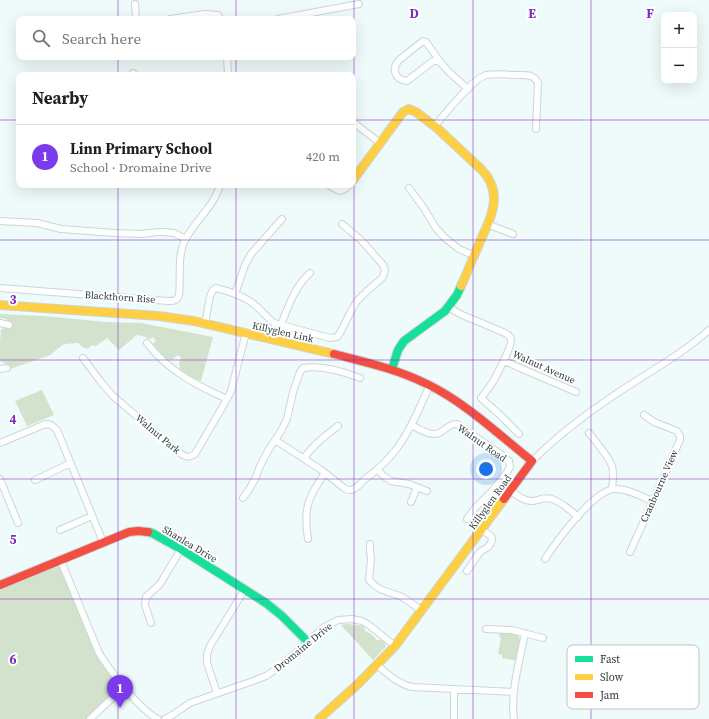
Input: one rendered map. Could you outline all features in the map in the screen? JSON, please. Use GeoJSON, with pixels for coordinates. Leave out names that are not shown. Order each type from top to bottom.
{"type":"FeatureCollection","features":[{"type":"Feature","properties":{"kind":"street"},"geometry":{"type":"LineString","coordinates":[[135,4],[136,16]]}},
{"type":"Feature","properties":{"kind":"street"},"geometry":{"type":"LineString","coordinates":[[294,16],[359,4]]}},
{"type":"Feature","properties":{"kind":"street"},"geometry":{"type":"LineString","coordinates":[[191,16],[205,14],[218,16]]}},
{"type":"Feature","properties":{"kind":"street"},"geometry":{"type":"LineString","coordinates":[[441,63],[433,61],[410,79],[405,81],[396,75],[394,69],[399,60],[423,41],[426,42],[449,72],[468,88]]}},
{"type":"Feature","properties":{"kind":"street"},"geometry":{"type":"LineString","coordinates":[[227,60],[228,72]]}},
{"type":"Feature","properties":{"kind":"street"},"geometry":{"type":"LineString","coordinates":[[434,127],[468,88],[478,79],[488,75],[527,75],[537,80],[538,84],[536,129]]}},
{"type":"Feature","properties":{"kind":"street"},"geometry":{"type":"LineString","coordinates":[[356,176],[403,112],[407,109],[411,109],[479,166],[486,173],[492,186],[494,199],[487,224],[460,290],[454,300],[440,315],[404,341],[398,350],[392,369]]}},
{"type":"Feature","properties":{"kind":"street"},"geometry":{"type":"LineString","coordinates":[[356,124],[380,143]]}},
{"type":"Feature","properties":{"kind":"street","name":"Blackthorn Rise"},"geometry":{"type":"LineString","coordinates":[[0,288],[174,301],[177,299],[179,294],[182,250],[186,239],[216,196],[219,188]]}},
{"type":"Feature","properties":{"kind":"street"},"geometry":{"type":"LineString","coordinates":[[333,188],[344,191],[346,188]]}},
{"type":"Feature","properties":{"kind":"street"},"geometry":{"type":"LineString","coordinates":[[409,188],[436,228],[445,238],[457,248],[473,256]]}},
{"type":"Feature","properties":{"kind":"street"},"geometry":{"type":"LineString","coordinates":[[235,294],[245,265],[251,254],[282,219]]}},
{"type":"Feature","properties":{"kind":"street"},"geometry":{"type":"LineString","coordinates":[[0,221],[37,224],[61,229],[115,233],[141,234],[164,232],[177,234],[186,239]]}},
{"type":"Feature","properties":{"kind":"street"},"geometry":{"type":"LineString","coordinates":[[205,324],[210,296],[216,288],[235,294],[251,302],[270,320],[281,325],[330,338],[337,337],[357,301],[383,277],[385,270],[383,265],[362,241],[342,224]]}},
{"type":"Feature","properties":{"kind":"street"},"geometry":{"type":"LineString","coordinates":[[487,224],[513,234]]}},
{"type":"Feature","properties":{"kind":"street"},"geometry":{"type":"LineString","coordinates":[[281,325],[296,290],[310,273]]}},
{"type":"Feature","properties":{"kind":"street","name":"Killyglen Link"},"geometry":{"type":"LineString","coordinates":[[0,305],[159,316],[246,333],[392,369],[430,385],[452,398],[532,461]]}},
{"type":"Feature","properties":{"kind":"street","name":"Walnut Avenue"},"geometry":{"type":"LineString","coordinates":[[448,307],[460,314],[509,335],[512,342],[504,361],[481,398],[519,434]]}},
{"type":"Feature","properties":{"kind":"street"},"geometry":{"type":"LineString","coordinates":[[0,322],[8,325]]}},
{"type":"Feature","properties":{"kind":"street","name":"Killyglen Road"},"geometry":{"type":"LineString","coordinates":[[318,719],[340,702],[378,666],[395,646],[532,461],[583,416],[681,352],[709,330]]}},
{"type":"Feature","properties":{"kind":"street","name":"Walnut Park"},"geometry":{"type":"LineString","coordinates":[[83,358],[100,382],[113,396],[186,457],[194,454],[231,391],[246,333]]}},
{"type":"Feature","properties":{"kind":"street"},"geometry":{"type":"LineString","coordinates":[[147,343],[178,373],[196,385],[227,399]]}},
{"type":"Feature","properties":{"kind":"street","name":"Walnut Avenue"},"geometry":{"type":"LineString","coordinates":[[504,361],[576,392]]}},
{"type":"Feature","properties":{"kind":"street"},"geometry":{"type":"LineString","coordinates":[[243,498],[256,478],[260,466],[287,419],[293,392],[300,372],[303,368],[308,367],[337,370],[360,378]]}},
{"type":"Feature","properties":{"kind":"street"},"geometry":{"type":"LineString","coordinates":[[0,369],[7,368]]}},
{"type":"Feature","properties":{"kind":"street"},"geometry":{"type":"LineString","coordinates":[[275,440],[325,472],[350,491],[356,488],[377,470],[396,449],[411,425],[430,385]]}},
{"type":"Feature","properties":{"kind":"street","name":"Cranbourne View"},"geometry":{"type":"LineString","coordinates":[[630,552],[680,440],[680,436],[677,431],[654,422],[644,415]]}},
{"type":"Feature","properties":{"kind":"street"},"geometry":{"type":"LineString","coordinates":[[1,442],[43,424],[52,426],[57,430],[103,542]]}},
{"type":"Feature","properties":{"kind":"street","name":"Walnut Road"},"geometry":{"type":"LineString","coordinates":[[411,425],[431,434],[436,434],[451,425],[457,424],[509,461],[510,467],[506,474],[467,519]]}},
{"type":"Feature","properties":{"kind":"street"},"geometry":{"type":"LineString","coordinates":[[304,458],[322,438],[338,426]]}},
{"type":"Feature","properties":{"kind":"street"},"geometry":{"type":"LineString","coordinates":[[589,433],[612,465],[612,489]]}},
{"type":"Feature","properties":{"kind":"street"},"geometry":{"type":"LineString","coordinates":[[35,480],[71,463]]}},
{"type":"Feature","properties":{"kind":"street"},"geometry":{"type":"LineString","coordinates":[[377,470],[391,481],[409,484],[427,491]]}},
{"type":"Feature","properties":{"kind":"street"},"geometry":{"type":"LineString","coordinates":[[308,539],[306,517],[308,504],[313,490],[325,472]]}},
{"type":"Feature","properties":{"kind":"street"},"geometry":{"type":"LineString","coordinates":[[0,479],[18,523]]}},
{"type":"Feature","properties":{"kind":"street"},"geometry":{"type":"LineString","coordinates":[[411,502],[417,487]]}},
{"type":"Feature","properties":{"kind":"street"},"geometry":{"type":"LineString","coordinates":[[546,559],[553,547],[578,517],[597,496],[602,493],[612,489],[620,489],[652,501]]}},
{"type":"Feature","properties":{"kind":"street"},"geometry":{"type":"LineString","coordinates":[[511,491],[527,500],[533,501],[552,498],[565,506],[578,517]]}},
{"type":"Feature","properties":{"kind":"street"},"geometry":{"type":"LineString","coordinates":[[60,530],[92,516]]}},
{"type":"Feature","properties":{"kind":"street"},"geometry":{"type":"LineString","coordinates":[[467,571],[480,552],[491,543],[492,539],[490,536],[482,530]]}},
{"type":"Feature","properties":{"kind":"street","name":"Shanlea Drive"},"geometry":{"type":"LineString","coordinates":[[0,585],[61,561],[103,542],[130,532],[143,531],[155,534],[181,549],[266,602],[308,642]]}},
{"type":"Feature","properties":{"kind":"street"},"geometry":{"type":"LineString","coordinates":[[370,544],[371,559],[369,580],[376,587],[388,593],[402,597],[422,611]]}},
{"type":"Feature","properties":{"kind":"street"},"geometry":{"type":"LineString","coordinates":[[151,622],[145,605],[146,597],[160,584],[181,549]]}},
{"type":"Feature","properties":{"kind":"street"},"geometry":{"type":"LineString","coordinates":[[61,561],[99,652],[107,667],[148,713],[158,719]]}},
{"type":"Feature","properties":{"kind":"street"},"geometry":{"type":"LineString","coordinates":[[217,693],[207,663],[207,654],[210,646],[245,589]]}},
{"type":"Feature","properties":{"kind":"street","name":"Dromaine Drive"},"geometry":{"type":"LineString","coordinates":[[165,719],[190,703],[266,676],[280,666],[323,628],[334,622],[352,619],[362,621],[395,646]]}},
{"type":"Feature","properties":{"kind":"street"},"geometry":{"type":"LineString","coordinates":[[486,629],[512,630],[543,638]]}},
{"type":"Feature","properties":{"kind":"street"},"geometry":{"type":"LineString","coordinates":[[514,719],[514,692],[525,633]]}},
{"type":"Feature","properties":{"kind":"street"},"geometry":{"type":"LineString","coordinates":[[378,666],[405,685],[420,688],[514,692]]}},
{"type":"Feature","properties":{"kind":"street"},"geometry":{"type":"LineString","coordinates":[[90,719],[124,687]]}},
{"type":"Feature","properties":{"kind":"street"},"geometry":{"type":"LineString","coordinates":[[454,690],[454,719]]}},
{"type":"Feature","properties":{"kind":"green space"},"geometry":{"type":"Polygon","coordinates":[[[0,314],[43,316],[106,322],[141,323],[213,337],[201,381],[191,377],[180,369],[179,363],[181,358],[178,355],[172,360],[165,358],[153,344],[156,341],[153,337],[149,339],[137,335],[119,350],[107,338],[96,346],[92,345],[88,349],[78,343],[64,344],[50,355],[10,369],[9,365],[0,361],[1,329],[6,328],[10,324],[6,319],[0,318],[0,314]]]}},
{"type":"Feature","properties":{"kind":"green space"},"geometry":{"type":"Polygon","coordinates":[[[42,390],[54,415],[27,426],[15,401],[42,390]]]}},
{"type":"Feature","properties":{"kind":"green space"},"geometry":{"type":"Polygon","coordinates":[[[61,565],[120,687],[86,719],[0,719],[0,589],[61,565]]]}},
{"type":"Feature","properties":{"kind":"green space"},"geometry":{"type":"Polygon","coordinates":[[[347,624],[364,626],[365,631],[377,640],[383,640],[386,646],[373,660],[341,625],[347,624]]]}},
{"type":"Feature","properties":{"kind":"green space"},"geometry":{"type":"Polygon","coordinates":[[[513,632],[513,634],[519,637],[520,641],[517,661],[502,658],[502,655],[498,654],[501,638],[499,636],[500,633],[513,632]]]}},
{"type":"Feature","properties":{"kind":"traffic: fast"},"geometry":{"type":"LineString","coordinates":[[392,369],[398,350],[404,341],[445,311],[457,295],[461,286]]}},
{"type":"Feature","properties":{"kind":"traffic: fast"},"geometry":{"type":"LineString","coordinates":[[148,532],[181,549],[266,603],[282,616],[308,642]]}},
{"type":"Feature","properties":{"kind":"traffic: slow"},"geometry":{"type":"LineString","coordinates":[[356,176],[403,112],[409,109],[416,112],[437,128],[482,170],[491,183],[494,194],[494,205],[488,224],[461,286]]}},
{"type":"Feature","properties":{"kind":"traffic: slow"},"geometry":{"type":"LineString","coordinates":[[0,305],[159,316],[194,321],[334,354]]}},
{"type":"Feature","properties":{"kind":"traffic: slow"},"geometry":{"type":"LineString","coordinates":[[319,719],[358,684],[395,646],[504,499]]}},
{"type":"Feature","properties":{"kind":"traffic: jam"},"geometry":{"type":"LineString","coordinates":[[334,354],[393,370],[427,384],[455,400],[532,461],[504,499]]}},
{"type":"Feature","properties":{"kind":"traffic: jam"},"geometry":{"type":"LineString","coordinates":[[0,585],[129,532],[148,532]]}},
{"type":"Feature","properties":{"kind":"place","name":"Linn Primary School"},"geometry":{"type":"Point","coordinates":[120,708]}}]}
